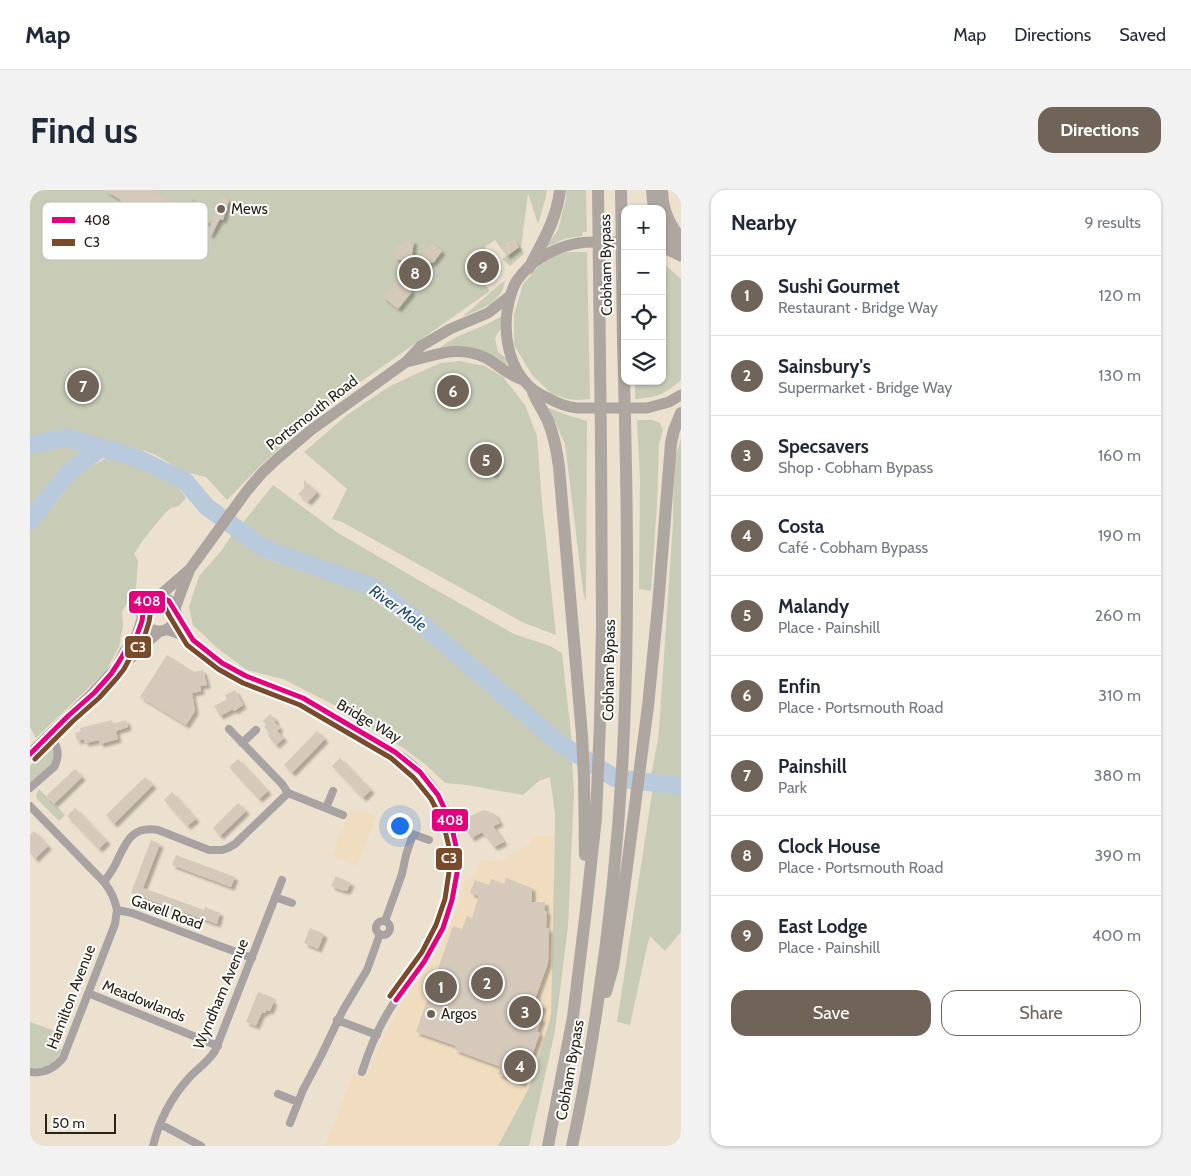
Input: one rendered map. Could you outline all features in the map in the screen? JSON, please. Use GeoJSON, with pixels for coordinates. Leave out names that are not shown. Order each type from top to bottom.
{"type":"FeatureCollection","features":[{"type":"Feature","properties":{"kind":"highway"},"geometry":{"type":"LineString","coordinates":[[529,268],[557,210],[560,190]]}},
{"type":"Feature","properties":{"kind":"highway","name":"Cobham Bypass"},"geometry":{"type":"LineString","coordinates":[[548,1146],[573,1017],[586,910],[590,818],[600,722],[602,625],[598,190]]}},
{"type":"Feature","properties":{"kind":"highway","name":"Cobham Bypass"},"geometry":{"type":"LineString","coordinates":[[572,1146],[591,1050],[625,827],[624,730],[627,615],[627,475],[621,190]]}},
{"type":"Feature","properties":{"kind":"highway"},"geometry":{"type":"LineString","coordinates":[[652,190],[654,205]]}},
{"type":"Feature","properties":{"kind":"highway"},"geometry":{"type":"LineString","coordinates":[[662,190],[662,200],[666,215],[681,238]]}},
{"type":"Feature","properties":{"kind":"highway"},"geometry":{"type":"LineString","coordinates":[[666,237],[681,255]]}},
{"type":"Feature","properties":{"kind":"highway"},"geometry":{"type":"LineString","coordinates":[[532,389],[555,441],[557,455],[584,778],[590,818]]}},
{"type":"Feature","properties":{"kind":"highway"},"geometry":{"type":"LineString","coordinates":[[625,827],[644,738],[658,606],[670,443],[681,413]]}},
{"type":"Feature","properties":{"kind":"main road"},"geometry":{"type":"LineString","coordinates":[[621,242],[582,243],[555,250],[529,268],[517,280],[511,295],[506,324],[506,341],[513,362],[523,380],[532,389],[559,403],[576,408],[647,408],[669,402],[681,395]]}},
{"type":"Feature","properties":{"kind":"main road"},"geometry":{"type":"LineString","coordinates":[[666,248],[681,255]]}},
{"type":"Feature","properties":{"kind":"main road","name":"Portsmouth Road"},"geometry":{"type":"LineString","coordinates":[[158,596],[190,569],[265,469],[298,439],[361,392],[406,362],[421,346],[450,329],[488,312],[511,295]]}},
{"type":"Feature","properties":{"kind":"main road","name":"Portsmouth Road"},"geometry":{"type":"LineString","coordinates":[[406,362],[441,352],[465,352],[487,359],[509,374],[523,380]]}},
{"type":"Feature","properties":{"kind":"main road","name":"Portsmouth Road"},"geometry":{"type":"LineString","coordinates":[[176,611],[190,569]]}},
{"type":"Feature","properties":{"kind":"main road"},"geometry":{"type":"LineString","coordinates":[[30,754],[91,695],[117,666],[137,635],[142,619],[142,610],[146,602],[158,596],[167,598],[176,611],[174,622],[168,629],[162,631],[140,648],[132,657],[117,666]]}},
{"type":"Feature","properties":{"kind":"main road"},"geometry":{"type":"LineString","coordinates":[[142,619],[151,629],[162,631]]}},
{"type":"Feature","properties":{"kind":"street","name":"Bridge Way"},"geometry":{"type":"LineString","coordinates":[[176,611],[193,640],[235,671],[303,698],[406,760],[424,775],[432,785],[443,803],[452,824],[457,848],[457,873],[451,902],[428,956],[390,1008],[362,1072]]}},
{"type":"Feature","properties":{"kind":"street","name":"Bridge Way"},"geometry":{"type":"LineString","coordinates":[[162,631],[193,640]]}},
{"type":"Feature","properties":{"kind":"street"},"geometry":{"type":"LineString","coordinates":[[229,729],[282,784],[288,793],[343,815]]}},
{"type":"Feature","properties":{"kind":"street"},"geometry":{"type":"LineString","coordinates":[[242,742],[256,730]]}},
{"type":"Feature","properties":{"kind":"street"},"geometry":{"type":"LineString","coordinates":[[30,788],[50,770],[58,759],[56,745],[50,735]]}},
{"type":"Feature","properties":{"kind":"street"},"geometry":{"type":"LineString","coordinates":[[326,808],[333,791]]}},
{"type":"Feature","properties":{"kind":"street"},"geometry":{"type":"LineString","coordinates":[[104,882],[113,870],[127,841],[141,830],[158,830],[209,850],[228,848],[241,839],[288,793]]}},
{"type":"Feature","properties":{"kind":"street","name":"Gavell Road"},"geometry":{"type":"LineString","coordinates":[[30,806],[104,882],[113,895],[117,910],[132,913],[252,958]]}},
{"type":"Feature","properties":{"kind":"street"},"geometry":{"type":"LineString","coordinates":[[396,828],[429,840]]}},
{"type":"Feature","properties":{"kind":"street"},"geometry":{"type":"LineString","coordinates":[[290,1123],[302,1090],[321,1056],[337,1020],[367,970],[380,934],[385,934],[390,929],[389,924],[385,921],[402,874],[413,834]]}},
{"type":"Feature","properties":{"kind":"street","name":"Wyndham Avenue"},"geometry":{"type":"LineString","coordinates":[[154,1146],[160,1124],[175,1095],[218,1046],[282,880]]}},
{"type":"Feature","properties":{"kind":"street"},"geometry":{"type":"LineString","coordinates":[[275,897],[292,903]]}},
{"type":"Feature","properties":{"kind":"street","name":"Hamilton Avenue"},"geometry":{"type":"LineString","coordinates":[[30,1072],[44,1072],[54,1067],[66,1052],[115,924],[117,910]]}},
{"type":"Feature","properties":{"kind":"street","name":"Meadowlands"},"geometry":{"type":"LineString","coordinates":[[88,993],[218,1046]]}},
{"type":"Feature","properties":{"kind":"street"},"geometry":{"type":"LineString","coordinates":[[337,1020],[377,1035]]}},
{"type":"Feature","properties":{"kind":"street"},"geometry":{"type":"LineString","coordinates":[[278,1094],[298,1102]]}},
{"type":"Feature","properties":{"kind":"street"},"geometry":{"type":"LineString","coordinates":[[160,1124],[201,1146]]}},
{"type":"Feature","properties":{"kind":"shaded area"},"geometry":{"type":"Polygon","coordinates":[[[349,810],[356,813],[358,810],[376,816],[357,866],[332,856],[349,810]]]}},
{"type":"Feature","properties":{"kind":"shaded area"},"geometry":{"type":"Polygon","coordinates":[[[532,836],[554,836],[551,1016],[529,1088],[498,1146],[325,1146],[353,1073],[366,1078],[384,1035],[410,991],[438,953],[457,909],[464,882],[476,873],[477,866],[481,860],[499,862],[529,844],[532,836]]]}},
{"type":"Feature","properties":{"kind":"green space"},"geometry":{"type":"Polygon","coordinates":[[[30,190],[547,190],[538,224],[528,193],[521,248],[524,254],[510,266],[502,259],[519,247],[514,240],[506,244],[508,246],[502,250],[495,240],[485,247],[502,272],[485,283],[483,281],[490,291],[359,383],[325,410],[258,468],[227,500],[206,477],[185,472],[154,454],[67,430],[30,437],[30,190]]]}},
{"type":"Feature","properties":{"kind":"green space"},"geometry":{"type":"Polygon","coordinates":[[[566,190],[586,190],[587,232],[583,232],[582,236],[564,239],[545,248],[558,230],[566,199],[566,190]]]}},
{"type":"Feature","properties":{"kind":"green space"},"geometry":{"type":"Polygon","coordinates":[[[587,252],[590,399],[568,399],[552,394],[532,375],[514,345],[514,314],[523,284],[539,266],[557,253],[587,252]]]}},
{"type":"Feature","properties":{"kind":"green space"},"geometry":{"type":"Polygon","coordinates":[[[666,266],[681,279],[681,380],[660,394],[649,398],[635,399],[635,385],[666,385],[666,266]]]}},
{"type":"Feature","properties":{"kind":"green space"},"geometry":{"type":"Polygon","coordinates":[[[505,280],[503,290],[494,301],[462,317],[505,280]]]}},
{"type":"Feature","properties":{"kind":"green space"},"geometry":{"type":"Polygon","coordinates":[[[503,315],[501,328],[495,338],[498,352],[505,357],[508,367],[439,349],[453,339],[503,315]]]}},
{"type":"Feature","properties":{"kind":"green space"},"geometry":{"type":"Polygon","coordinates":[[[459,361],[485,366],[503,377],[525,405],[537,436],[556,635],[522,622],[342,522],[332,519],[347,489],[304,452],[347,415],[390,386],[440,363],[459,361]]]}},
{"type":"Feature","properties":{"kind":"green space"},"geometry":{"type":"Polygon","coordinates":[[[546,407],[587,421],[586,602],[583,591],[565,444],[546,407]]]}},
{"type":"Feature","properties":{"kind":"green space"},"geometry":{"type":"Polygon","coordinates":[[[637,420],[653,420],[660,423],[663,430],[659,444],[651,591],[639,589],[640,479],[637,420]]]}},
{"type":"Feature","properties":{"kind":"green space"},"geometry":{"type":"Polygon","coordinates":[[[681,438],[681,781],[651,776],[658,739],[660,715],[673,523],[674,462],[681,438]]]}},
{"type":"Feature","properties":{"kind":"green space"},"geometry":{"type":"Polygon","coordinates":[[[66,446],[84,452],[53,480],[30,513],[30,453],[66,446]]]}},
{"type":"Feature","properties":{"kind":"green space"},"geometry":{"type":"Polygon","coordinates":[[[110,456],[148,469],[179,488],[186,498],[179,506],[171,508],[165,513],[134,554],[138,560],[136,588],[122,612],[123,626],[119,647],[106,671],[36,738],[30,727],[30,528],[47,507],[60,498],[73,479],[110,456]]]}},
{"type":"Feature","properties":{"kind":"green space"},"geometry":{"type":"Polygon","coordinates":[[[273,485],[338,533],[415,578],[514,634],[550,646],[562,653],[572,743],[562,737],[411,606],[370,579],[269,544],[242,524],[273,485]]]}},
{"type":"Feature","properties":{"kind":"green space"},"geometry":{"type":"Polygon","coordinates":[[[233,533],[266,559],[363,592],[439,649],[572,759],[574,793],[568,927],[555,1031],[529,1146],[498,1146],[529,1088],[551,1016],[555,814],[550,777],[539,781],[523,795],[445,783],[425,764],[403,748],[338,707],[283,679],[247,670],[216,647],[193,625],[189,607],[199,576],[222,550],[233,533]]]}},
{"type":"Feature","properties":{"kind":"green space"},"geometry":{"type":"Polygon","coordinates":[[[51,748],[54,751],[54,760],[30,784],[30,766],[51,748]]]}},
{"type":"Feature","properties":{"kind":"green space"},"geometry":{"type":"Polygon","coordinates":[[[653,787],[681,790],[681,932],[665,951],[650,936],[630,1025],[617,1022],[653,787]]]}},
{"type":"Feature","properties":{"kind":"green space"},"geometry":{"type":"Polygon","coordinates":[[[39,789],[65,815],[59,821],[37,799],[36,795],[39,789]]]}},
{"type":"Feature","properties":{"kind":"green space"},"geometry":{"type":"Polygon","coordinates":[[[30,1022],[61,1033],[55,1047],[62,1050],[53,1062],[45,1067],[30,1068],[30,1022]]]}},
{"type":"Feature","properties":{"kind":"building"},"geometry":{"type":"Polygon","coordinates":[[[104,190],[152,190],[173,202],[120,202],[121,200],[104,190]]]}},
{"type":"Feature","properties":{"kind":"building"},"geometry":{"type":"Polygon","coordinates":[[[221,195],[229,200],[223,220],[220,219],[211,235],[208,234],[221,195]]]}},
{"type":"Feature","properties":{"kind":"building"},"geometry":{"type":"Polygon","coordinates":[[[405,240],[414,241],[411,262],[395,259],[397,245],[404,246],[405,240]]]}},
{"type":"Feature","properties":{"kind":"building"},"geometry":{"type":"Polygon","coordinates":[[[513,240],[519,247],[507,256],[502,250],[513,240]]]}},
{"type":"Feature","properties":{"kind":"building"},"geometry":{"type":"Polygon","coordinates":[[[432,243],[442,251],[409,290],[412,292],[398,309],[383,297],[397,280],[400,283],[432,243]]]}},
{"type":"Feature","properties":{"kind":"building"},"geometry":{"type":"Polygon","coordinates":[[[482,256],[487,256],[494,266],[479,277],[472,268],[481,261],[482,256]]]}},
{"type":"Feature","properties":{"kind":"building"},"geometry":{"type":"Polygon","coordinates":[[[452,378],[464,396],[454,403],[441,386],[452,378]]]}},
{"type":"Feature","properties":{"kind":"building"},"geometry":{"type":"Polygon","coordinates":[[[482,446],[498,455],[496,459],[501,462],[494,475],[472,463],[482,446]]]}},
{"type":"Feature","properties":{"kind":"building"},"geometry":{"type":"Polygon","coordinates":[[[304,480],[317,492],[308,502],[298,494],[304,488],[304,480]]]}},
{"type":"Feature","properties":{"kind":"building"},"geometry":{"type":"Polygon","coordinates":[[[167,655],[194,672],[203,670],[207,685],[200,686],[201,691],[192,693],[195,711],[186,725],[140,697],[167,655]]]}},
{"type":"Feature","properties":{"kind":"building"},"geometry":{"type":"Polygon","coordinates":[[[235,690],[243,705],[234,711],[233,709],[220,716],[214,706],[227,699],[225,695],[235,690]]]}},
{"type":"Feature","properties":{"kind":"building"},"geometry":{"type":"Polygon","coordinates":[[[270,714],[280,728],[277,731],[284,738],[276,745],[268,736],[270,733],[264,727],[267,725],[263,721],[270,714]]]}},
{"type":"Feature","properties":{"kind":"building"},"geometry":{"type":"Polygon","coordinates":[[[112,720],[113,724],[126,720],[128,727],[116,731],[118,739],[100,744],[99,740],[85,743],[84,739],[77,741],[75,733],[81,731],[80,728],[112,720]]]}},
{"type":"Feature","properties":{"kind":"building"},"geometry":{"type":"Polygon","coordinates":[[[317,731],[325,739],[292,773],[284,765],[317,731]]]}},
{"type":"Feature","properties":{"kind":"building"},"geometry":{"type":"Polygon","coordinates":[[[340,758],[371,790],[363,798],[332,766],[340,758]]]}},
{"type":"Feature","properties":{"kind":"building"},"geometry":{"type":"Polygon","coordinates":[[[238,759],[268,791],[259,799],[229,767],[238,759]]]}},
{"type":"Feature","properties":{"kind":"building"},"geometry":{"type":"Polygon","coordinates":[[[75,769],[82,777],[54,804],[46,796],[75,769]]]}},
{"type":"Feature","properties":{"kind":"building"},"geometry":{"type":"Polygon","coordinates":[[[145,777],[153,785],[114,824],[106,815],[145,777]]]}},
{"type":"Feature","properties":{"kind":"building"},"geometry":{"type":"Polygon","coordinates":[[[172,792],[196,819],[187,826],[164,800],[172,792]]]}},
{"type":"Feature","properties":{"kind":"building"},"geometry":{"type":"Polygon","coordinates":[[[238,803],[246,811],[220,836],[213,828],[238,803]]]}},
{"type":"Feature","properties":{"kind":"building"},"geometry":{"type":"Polygon","coordinates":[[[75,808],[107,841],[99,849],[67,816],[75,808]]]}},
{"type":"Feature","properties":{"kind":"building"},"geometry":{"type":"Polygon","coordinates":[[[484,810],[495,814],[500,823],[493,826],[504,842],[494,847],[482,832],[471,838],[462,820],[484,810]]]}},
{"type":"Feature","properties":{"kind":"building"},"geometry":{"type":"Polygon","coordinates":[[[34,831],[48,846],[35,859],[30,853],[30,835],[34,831]]]}},
{"type":"Feature","properties":{"kind":"building"},"geometry":{"type":"Polygon","coordinates":[[[151,840],[160,844],[143,888],[204,910],[205,907],[220,913],[217,924],[131,893],[151,840]]]}},
{"type":"Feature","properties":{"kind":"building"},"geometry":{"type":"Polygon","coordinates":[[[176,855],[235,877],[231,887],[172,865],[176,855]]]}},
{"type":"Feature","properties":{"kind":"building"},"geometry":{"type":"Polygon","coordinates":[[[336,876],[351,883],[347,891],[331,886],[336,876]]]}},
{"type":"Feature","properties":{"kind":"building"},"geometry":{"type":"Polygon","coordinates":[[[506,878],[532,888],[532,902],[545,902],[545,911],[547,911],[546,928],[549,929],[548,963],[534,1002],[543,1005],[539,1017],[542,1018],[537,1032],[540,1033],[522,1083],[498,1074],[501,1067],[455,1050],[456,1046],[416,1032],[453,926],[462,929],[467,916],[472,918],[479,896],[470,893],[475,880],[489,885],[491,879],[504,884],[506,878]]]}},
{"type":"Feature","properties":{"kind":"building"},"geometry":{"type":"Polygon","coordinates":[[[310,928],[324,934],[318,949],[304,943],[310,928]]]}},
{"type":"Feature","properties":{"kind":"building"},"geometry":{"type":"Polygon","coordinates":[[[258,992],[272,997],[270,1000],[274,1001],[270,1011],[262,1012],[256,1026],[246,1022],[258,992]]]}},
{"type":"Feature","properties":{"kind":"waterway","name":"River Mole"},"geometry":{"type":"LineString","coordinates":[[30,445],[67,438],[137,458],[185,481],[207,507],[265,549],[373,587],[423,625],[559,743],[615,778],[681,786]]}},
{"type":"Feature","properties":{"kind":"waterway","name":"River Mole"},"geometry":{"type":"LineString","coordinates":[[30,521],[68,473],[101,448]]}},
{"type":"Feature","properties":{"kind":"transit line","name":"408"},"geometry":{"type":"LineString","coordinates":[[30,754],[94,693],[111,674],[137,635],[142,621],[144,605],[148,600],[157,596],[169,601],[193,640],[222,663],[246,676],[303,698],[395,752],[420,772],[438,795],[450,820],[456,846],[457,873],[452,900],[443,928],[424,962],[396,1000]]}},
{"type":"Feature","properties":{"kind":"transit line","name":"C3"},"geometry":{"type":"LineString","coordinates":[[35,759],[99,698],[117,678],[144,638],[151,609],[155,605],[160,604],[164,606],[187,645],[218,669],[243,683],[300,705],[391,758],[414,778],[431,799],[443,822],[449,847],[449,872],[445,899],[436,925],[422,952],[390,996]]}},
{"type":"Feature","properties":{"kind":"place","name":"Mews"},"geometry":{"type":"Point","coordinates":[221,209]}},
{"type":"Feature","properties":{"kind":"place","name":"East Lodge"},"geometry":{"type":"Point","coordinates":[483,267]}},
{"type":"Feature","properties":{"kind":"place","name":"Clock House"},"geometry":{"type":"Point","coordinates":[415,273]}},
{"type":"Feature","properties":{"kind":"place","name":"Painshill"},"geometry":{"type":"Point","coordinates":[83,386]}},
{"type":"Feature","properties":{"kind":"place","name":"Enfin"},"geometry":{"type":"Point","coordinates":[453,391]}},
{"type":"Feature","properties":{"kind":"place","name":"Malandy"},"geometry":{"type":"Point","coordinates":[486,460]}},
{"type":"Feature","properties":{"kind":"place","name":"Sainsbury's"},"geometry":{"type":"Point","coordinates":[487,983]}},
{"type":"Feature","properties":{"kind":"place","name":"Sushi Gourmet"},"geometry":{"type":"Point","coordinates":[441,987]}},
{"type":"Feature","properties":{"kind":"place","name":"Specsavers"},"geometry":{"type":"Point","coordinates":[525,1012]}},
{"type":"Feature","properties":{"kind":"place","name":"Argos"},"geometry":{"type":"Point","coordinates":[431,1014]}},
{"type":"Feature","properties":{"kind":"place","name":"Costa"},"geometry":{"type":"Point","coordinates":[520,1066]}}]}
